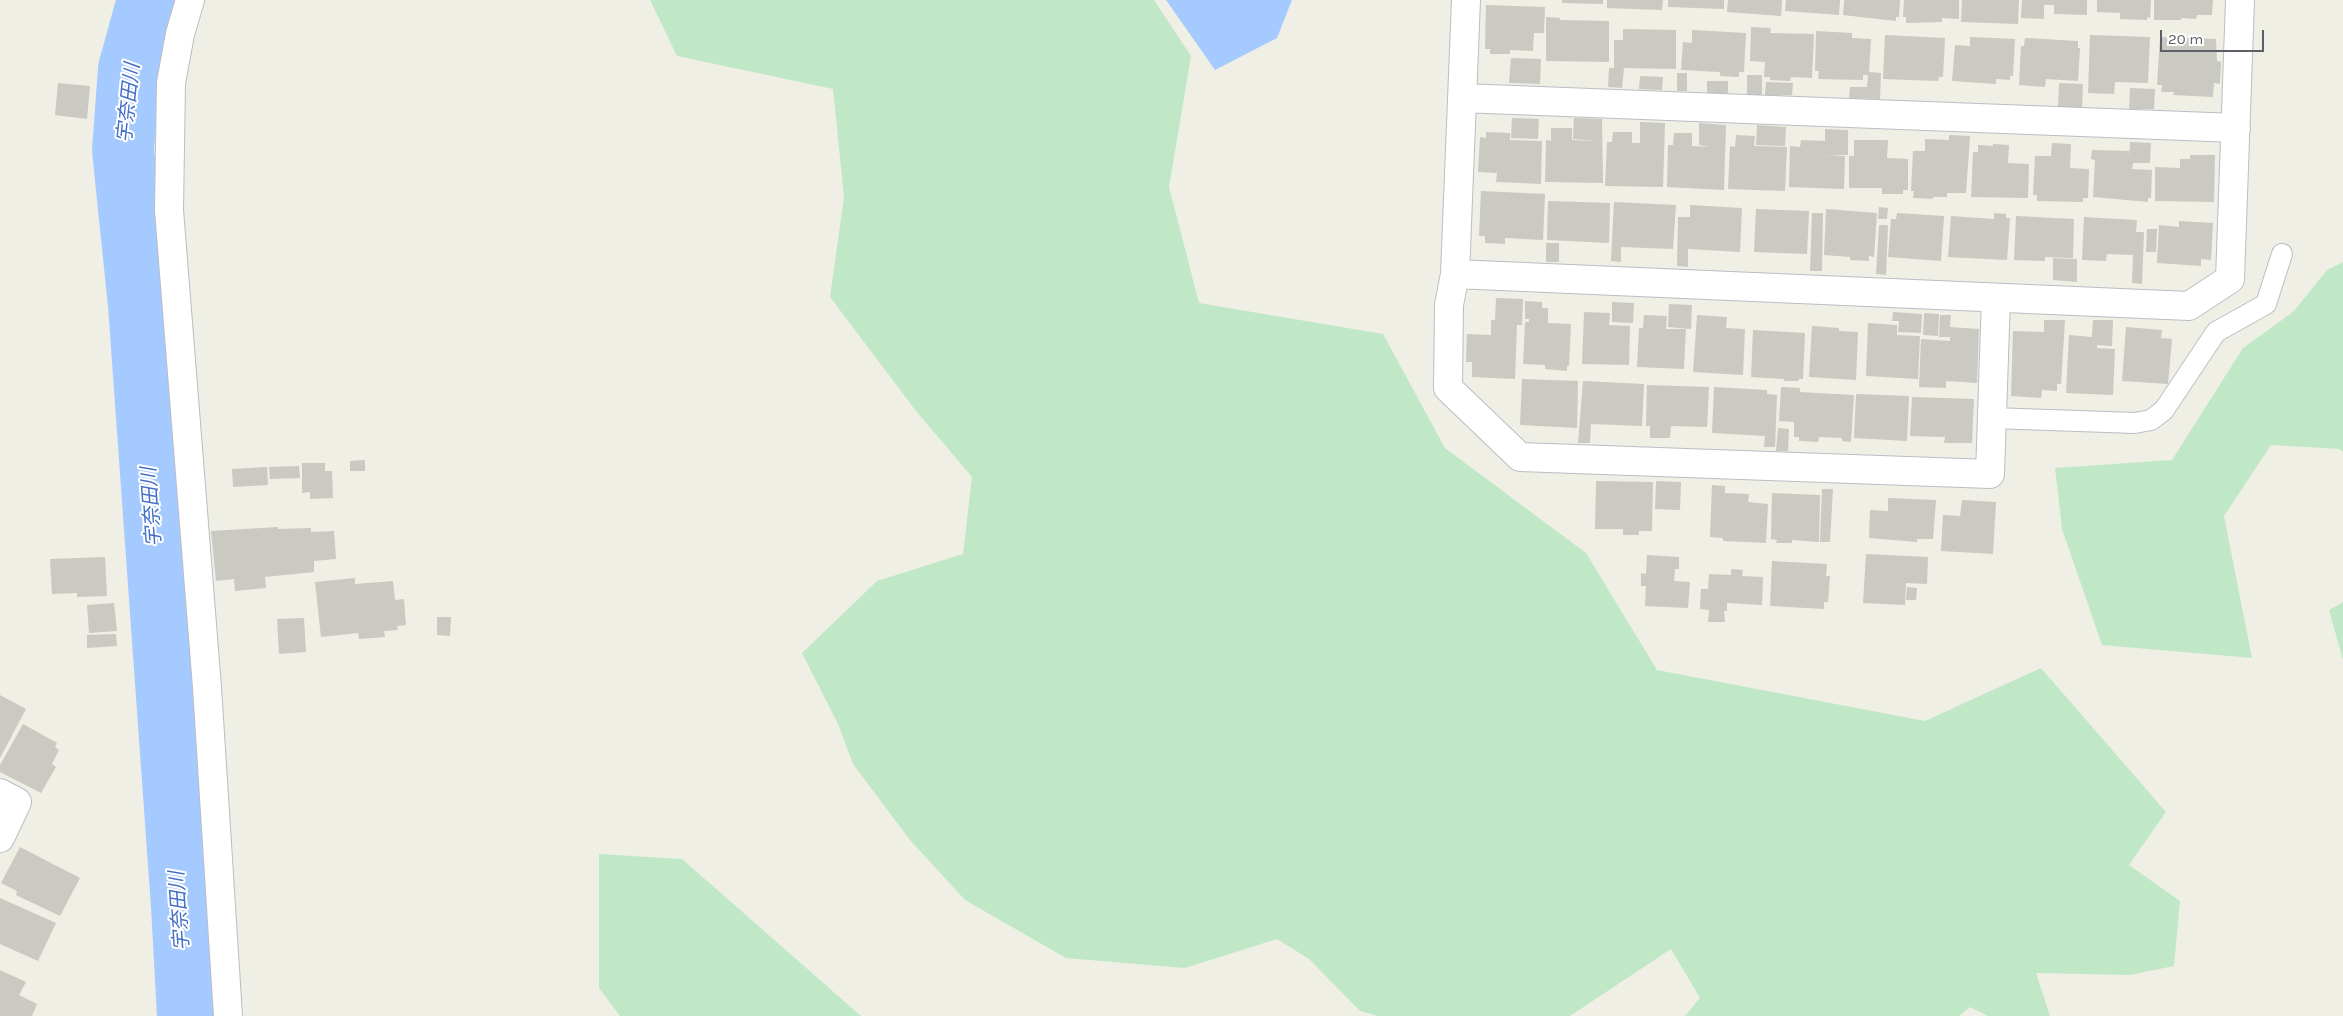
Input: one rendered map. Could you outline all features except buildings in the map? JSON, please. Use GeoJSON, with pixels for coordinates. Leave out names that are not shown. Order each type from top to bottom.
{"type":"FeatureCollection","features":[{"type":"Feature","properties":{"kind":"street"},"geometry":{"type":"LineString","coordinates":[[190,0],[180,34],[171,83],[169,210],[207,687],[228,1016]]}},
{"type":"Feature","properties":{"kind":"street"},"geometry":{"type":"LineString","coordinates":[[1466,0],[1456,274],[1449,306],[1448,388],[1520,458],[1990,474],[1996,298]]}},
{"type":"Feature","properties":{"kind":"street"},"geometry":{"type":"LineString","coordinates":[[1456,274],[2189,306],[2230,279],[2240,0]]}},
{"type":"Feature","properties":{"kind":"street"},"geometry":{"type":"LineString","coordinates":[[1462,98],[2236,128]]}},
{"type":"Feature","properties":{"kind":"street"},"geometry":{"type":"LineString","coordinates":[[0,793],[17,802],[0,838]]}},
{"type":"Feature","properties":{"kind":"lane"},"geometry":{"type":"LineString","coordinates":[[1992,418],[2135,423],[2151,420],[2164,410],[2216,332],[2266,304],[2282,254]]}},
{"type":"Feature","properties":{"kind":"green space"},"geometry":{"type":"Polygon","coordinates":[[[650,0],[1154,0],[1191,56],[1169,187],[1199,303],[1383,334],[1445,448],[1586,553],[1657,670],[1925,721],[2041,668],[2166,812],[2129,865],[2180,901],[2174,966],[2130,975],[2036,973],[2050,1016],[1988,1016],[1970,1007],[1959,1016],[1685,1016],[1700,998],[1671,949],[1570,1016],[1378,1016],[1360,1011],[1309,959],[1277,939],[1185,968],[1066,958],[965,900],[910,840],[853,764],[838,724],[802,653],[877,581],[963,554],[972,477],[916,411],[830,297],[844,197],[833,89],[677,56],[650,0]]]}},
{"type":"Feature","properties":{"kind":"green space"},"geometry":{"type":"Polygon","coordinates":[[[2343,262],[2343,452],[2339,449],[2271,445],[2224,516],[2252,658],[2102,645],[2062,529],[2055,468],[2172,460],[2243,348],[2293,312],[2327,270],[2343,262]]]}},
{"type":"Feature","properties":{"kind":"green space"},"geometry":{"type":"Polygon","coordinates":[[[2343,602],[2343,660],[2329,610],[2343,602]]]}},
{"type":"Feature","properties":{"kind":"green space"},"geometry":{"type":"Polygon","coordinates":[[[599,854],[682,859],[861,1016],[620,1016],[599,988],[599,854]]]}},
{"type":"Feature","properties":{"kind":"water"},"geometry":{"type":"Polygon","coordinates":[[[1166,0],[1292,0],[1277,38],[1215,70],[1166,0]]]}},
{"type":"Feature","properties":{"kind":"waterway","name":"宇奈田川"},"geometry":{"type":"LineString","coordinates":[[148,0],[129,69],[123,150],[139,305],[182,906],[188,1016]]}}]}
